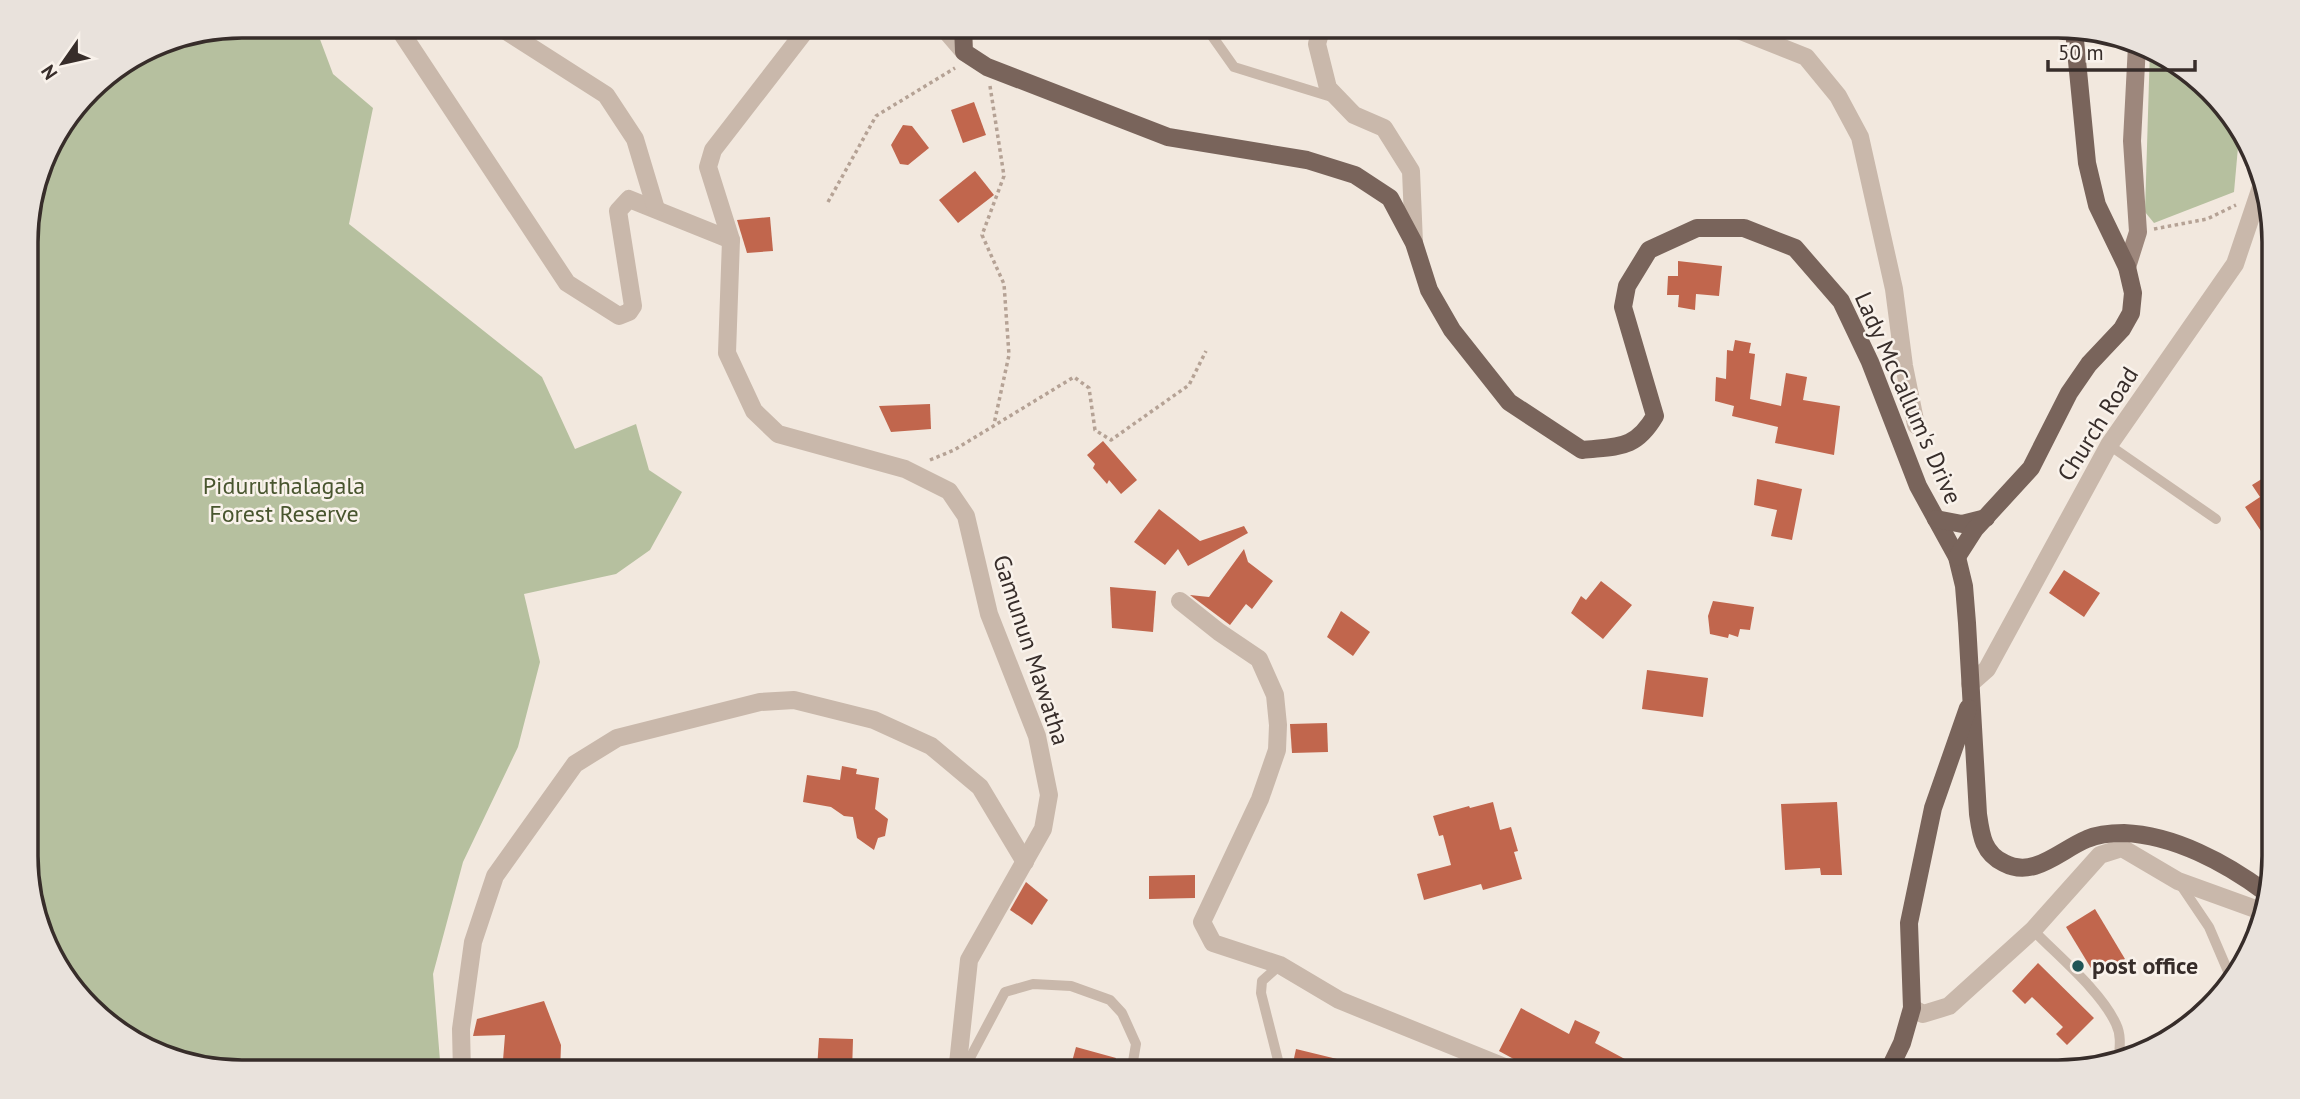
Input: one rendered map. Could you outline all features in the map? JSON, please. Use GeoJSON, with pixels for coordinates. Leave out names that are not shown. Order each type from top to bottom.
{"type":"FeatureCollection","features":[{"type":"Feature","properties":{"kind":"main road"},"geometry":{"type":"LineString","coordinates":[[967,38],[975,59]]}},
{"type":"Feature","properties":{"kind":"main road"},"geometry":{"type":"LineString","coordinates":[[1957,557],[1975,529],[2031,468],[2070,393],[2089,364],[2123,329],[2131,313],[2133,293],[2127,267],[2098,205],[2087,163],[2075,39]]}},
{"type":"Feature","properties":{"kind":"main road","name":"Lady McCallum's Drive"},"geometry":{"type":"LineString","coordinates":[[975,59],[1168,137],[1307,160],[1355,175],[1390,198],[1414,243],[1430,290],[1452,330],[1509,402],[1583,450],[1628,444],[1644,434],[1654,416],[1623,307],[1627,286],[1649,250],[1697,228],[1744,228],[1795,248],[1842,301],[1870,362],[1918,486],[1957,557],[1964,586],[1971,691],[1933,808],[1909,923],[1912,1007],[1902,1043],[1894,1060]]}},
{"type":"Feature","properties":{"kind":"main road"},"geometry":{"type":"LineString","coordinates":[[1936,519],[1962,524],[1986,518]]}},
{"type":"Feature","properties":{"kind":"main road"},"geometry":{"type":"LineString","coordinates":[[1971,691],[1978,814],[1987,851],[1998,860],[2010,867],[2030,868],[2089,838],[2106,834],[2144,835],[2165,839],[2188,849],[2259,888]]}},
{"type":"Feature","properties":{"kind":"street"},"geometry":{"type":"LineString","coordinates":[[405,38],[567,283],[619,316],[629,312],[633,306],[618,211],[629,200],[731,240]]}},
{"type":"Feature","properties":{"kind":"street"},"geometry":{"type":"LineString","coordinates":[[517,38],[606,95],[635,139],[656,209]]}},
{"type":"Feature","properties":{"kind":"street","name":"Gamunun Mawatha"},"geometry":{"type":"LineString","coordinates":[[800,38],[713,150],[708,167],[731,240],[727,354],[754,411],[778,434],[905,469],[949,491],[966,516],[989,614],[1037,736],[1049,794],[1044,829],[969,960],[959,1060]]}},
{"type":"Feature","properties":{"kind":"street"},"geometry":{"type":"LineString","coordinates":[[953,38],[975,59]]}},
{"type":"Feature","properties":{"kind":"street"},"geometry":{"type":"LineString","coordinates":[[1319,38],[1317,44],[1328,88],[1353,115],[1384,128],[1411,171],[1414,243]]}},
{"type":"Feature","properties":{"kind":"street"},"geometry":{"type":"LineString","coordinates":[[1758,38],[1806,57],[1838,96],[1860,137],[1894,289],[1904,366],[1916,425]]}},
{"type":"Feature","properties":{"kind":"street"},"geometry":{"type":"LineString","coordinates":[[2127,267],[2138,232],[2132,141],[2136,55]]}},
{"type":"Feature","properties":{"kind":"street","name":"Church Road"},"geometry":{"type":"LineString","coordinates":[[1971,691],[1987,668],[2109,445],[2235,264],[2257,200]]}},
{"type":"Feature","properties":{"kind":"street"},"geometry":{"type":"LineString","coordinates":[[1180,601],[1259,659],[1275,695],[1278,725],[1277,750],[1260,799],[1202,922],[1213,943],[1280,965],[1339,1000],[1484,1060]]}},
{"type":"Feature","properties":{"kind":"street"},"geometry":{"type":"LineString","coordinates":[[462,1060],[461,1030],[473,942],[495,876],[575,764],[617,738],[760,702],[794,700],[873,719],[931,746],[980,787],[1025,862]]}},
{"type":"Feature","properties":{"kind":"street"},"geometry":{"type":"LineString","coordinates":[[1912,1007],[1923,1014],[1949,1006],[2033,930],[2100,855],[2122,848],[2178,881],[2255,909]]}},
{"type":"Feature","properties":{"kind":"street"},"geometry":{"type":"LineString","coordinates":[[1900,1060],[1902,1043]]}},
{"type":"Feature","properties":{"kind":"lane"},"geometry":{"type":"LineString","coordinates":[[1213,38],[1234,67],[1338,98]]}},
{"type":"Feature","properties":{"kind":"lane"},"geometry":{"type":"LineString","coordinates":[[2109,445],[2216,519]]}},
{"type":"Feature","properties":{"kind":"lane"},"geometry":{"type":"LineString","coordinates":[[2178,881],[2209,927],[2227,969]]}},
{"type":"Feature","properties":{"kind":"lane"},"geometry":{"type":"LineString","coordinates":[[2033,930],[2108,1010],[2120,1038],[2119,1051]]}},
{"type":"Feature","properties":{"kind":"lane"},"geometry":{"type":"LineString","coordinates":[[1278,1060],[1261,993],[1262,981],[1280,965]]}},
{"type":"Feature","properties":{"kind":"lane"},"geometry":{"type":"LineString","coordinates":[[968,1060],[1004,992],[1033,984],[1071,986],[1110,1000],[1122,1013],[1136,1044],[1133,1060]]}},
{"type":"Feature","properties":{"kind":"lane"},"geometry":{"type":"LineString","coordinates":[[1465,1060],[1467,1054]]}},
{"type":"Feature","properties":{"kind":"path"},"geometry":{"type":"LineString","coordinates":[[828,202],[876,117],[975,59],[1003,176],[982,235],[1004,284],[1009,355],[994,425]]}},
{"type":"Feature","properties":{"kind":"path"},"geometry":{"type":"LineString","coordinates":[[2138,232],[2207,219],[2256,193]]}},
{"type":"Feature","properties":{"kind":"path"},"geometry":{"type":"LineString","coordinates":[[905,469],[954,450],[1074,377],[1090,388],[1096,430],[1111,440],[1189,385],[1206,351]]}},
{"type":"Feature","properties":{"kind":"green space","name":"Piduruthalagala Forest Reserve"},"geometry":{"type":"Polygon","coordinates":[[[243,38],[320,38],[333,74],[373,108],[349,224],[542,377],[575,449],[636,424],[649,470],[682,492],[650,550],[616,574],[524,594],[540,662],[518,747],[463,862],[433,974],[440,1060],[230,1060],[177,1050],[141,1033],[98,1001],[66,958],[45,909],[38,856],[39,230],[42,203],[54,165],[66,141],[98,98],[129,73],[165,54],[190,45],[243,38]]]}},
{"type":"Feature","properties":{"kind":"green space"},"geometry":{"type":"Polygon","coordinates":[[[2150,61],[2182,81],[2202,98],[2219,118],[2238,149],[2234,192],[2154,223],[2145,212],[2150,61]]]}},
{"type":"Feature","properties":{"kind":"building"},"geometry":{"type":"Polygon","coordinates":[[[974,102],[986,135],[963,143],[951,110],[974,102]]]}},
{"type":"Feature","properties":{"kind":"building"},"geometry":{"type":"Polygon","coordinates":[[[903,125],[912,126],[929,148],[908,165],[900,164],[891,145],[903,125]]]}},
{"type":"Feature","properties":{"kind":"building"},"geometry":{"type":"Polygon","coordinates":[[[975,171],[994,195],[958,223],[939,200],[975,171]]]}},
{"type":"Feature","properties":{"kind":"building"},"geometry":{"type":"Polygon","coordinates":[[[770,217],[773,251],[747,253],[737,220],[770,217]]]}},
{"type":"Feature","properties":{"kind":"building"},"geometry":{"type":"Polygon","coordinates":[[[1678,261],[1722,266],[1719,296],[1696,294],[1695,310],[1678,307],[1679,295],[1667,295],[1668,276],[1678,276],[1678,261]]]}},
{"type":"Feature","properties":{"kind":"building"},"geometry":{"type":"Polygon","coordinates":[[[1735,340],[1751,343],[1749,353],[1755,354],[1750,399],[1781,406],[1786,373],[1807,377],[1803,400],[1840,406],[1834,455],[1775,443],[1778,427],[1732,416],[1734,406],[1715,401],[1716,377],[1726,379],[1727,350],[1733,351],[1735,340]]]}},
{"type":"Feature","properties":{"kind":"building"},"geometry":{"type":"Polygon","coordinates":[[[930,404],[931,429],[891,432],[879,406],[930,404]]]}},
{"type":"Feature","properties":{"kind":"building"},"geometry":{"type":"Polygon","coordinates":[[[1103,441],[1137,480],[1121,494],[1109,480],[1107,484],[1093,468],[1095,464],[1087,455],[1103,441]]]}},
{"type":"Feature","properties":{"kind":"building"},"geometry":{"type":"Polygon","coordinates":[[[1757,479],[1802,489],[1792,540],[1771,536],[1777,510],[1754,505],[1757,479]]]}},
{"type":"Feature","properties":{"kind":"building"},"geometry":{"type":"Polygon","coordinates":[[[2262,479],[2262,532],[2245,507],[2260,497],[2252,485],[2262,479]]]}},
{"type":"Feature","properties":{"kind":"building"},"geometry":{"type":"Polygon","coordinates":[[[1159,509],[1200,541],[1244,526],[1248,533],[1188,566],[1178,549],[1165,565],[1134,542],[1159,509]]]}},
{"type":"Feature","properties":{"kind":"building"},"geometry":{"type":"Polygon","coordinates":[[[1244,549],[1248,562],[1273,581],[1252,609],[1246,604],[1230,625],[1190,595],[1209,597],[1244,549]]]}},
{"type":"Feature","properties":{"kind":"building"},"geometry":{"type":"Polygon","coordinates":[[[2064,570],[2100,593],[2084,617],[2049,593],[2064,570]]]}},
{"type":"Feature","properties":{"kind":"building"},"geometry":{"type":"Polygon","coordinates":[[[1601,581],[1632,605],[1603,639],[1571,613],[1581,596],[1586,600],[1601,581]]]}},
{"type":"Feature","properties":{"kind":"building"},"geometry":{"type":"Polygon","coordinates":[[[1110,587],[1156,591],[1153,632],[1112,628],[1110,587]]]}},
{"type":"Feature","properties":{"kind":"building"},"geometry":{"type":"Polygon","coordinates":[[[1713,601],[1754,607],[1750,630],[1740,629],[1738,637],[1729,634],[1728,638],[1710,634],[1708,616],[1713,601]]]}},
{"type":"Feature","properties":{"kind":"building"},"geometry":{"type":"Polygon","coordinates":[[[1341,611],[1370,632],[1353,656],[1327,637],[1341,611]]]}},
{"type":"Feature","properties":{"kind":"building"},"geometry":{"type":"Polygon","coordinates":[[[1647,670],[1708,678],[1703,717],[1642,709],[1647,670]]]}},
{"type":"Feature","properties":{"kind":"building"},"geometry":{"type":"Polygon","coordinates":[[[1327,723],[1328,752],[1292,753],[1290,724],[1327,723]]]}},
{"type":"Feature","properties":{"kind":"building"},"geometry":{"type":"Polygon","coordinates":[[[842,766],[857,769],[856,774],[879,778],[875,809],[888,819],[885,836],[878,838],[874,850],[857,838],[853,817],[844,816],[831,807],[803,802],[807,775],[840,780],[842,766]]]}},
{"type":"Feature","properties":{"kind":"building"},"geometry":{"type":"Polygon","coordinates":[[[1493,802],[1500,830],[1511,827],[1518,851],[1514,852],[1522,879],[1483,890],[1481,884],[1424,900],[1417,874],[1451,865],[1443,835],[1439,836],[1433,816],[1493,802]]]}},
{"type":"Feature","properties":{"kind":"building"},"geometry":{"type":"Polygon","coordinates":[[[1837,802],[1842,875],[1821,875],[1820,868],[1785,870],[1781,804],[1837,802]]]}},
{"type":"Feature","properties":{"kind":"building"},"geometry":{"type":"Polygon","coordinates":[[[1195,875],[1195,898],[1149,899],[1149,876],[1195,875]]]}},
{"type":"Feature","properties":{"kind":"building"},"geometry":{"type":"Polygon","coordinates":[[[1026,882],[1048,900],[1032,925],[1010,910],[1026,882]]]}},
{"type":"Feature","properties":{"kind":"building"},"geometry":{"type":"Polygon","coordinates":[[[2095,909],[2125,959],[2097,978],[2066,927],[2095,909]]]}},
{"type":"Feature","properties":{"kind":"building"},"geometry":{"type":"Polygon","coordinates":[[[2038,963],[2094,1018],[2067,1045],[2056,1034],[2063,1027],[2032,997],[2025,1004],[2012,991],[2038,963]]]}},
{"type":"Feature","properties":{"kind":"building"},"geometry":{"type":"Polygon","coordinates":[[[544,1001],[561,1045],[560,1060],[503,1060],[505,1035],[473,1036],[477,1019],[544,1001]]]}},
{"type":"Feature","properties":{"kind":"building"},"geometry":{"type":"Polygon","coordinates":[[[1521,1008],[1569,1034],[1575,1020],[1600,1032],[1595,1043],[1627,1060],[1516,1060],[1499,1051],[1521,1008]]]}},
{"type":"Feature","properties":{"kind":"building"},"geometry":{"type":"Polygon","coordinates":[[[819,1038],[853,1039],[852,1060],[818,1060],[819,1038]]]}},
{"type":"Feature","properties":{"kind":"building"},"geometry":{"type":"Polygon","coordinates":[[[1076,1047],[1116,1058],[1115,1060],[1072,1060],[1076,1047]]]}},
{"type":"Feature","properties":{"kind":"building"},"geometry":{"type":"Polygon","coordinates":[[[1296,1049],[1337,1059],[1337,1060],[1294,1060],[1296,1049]]]}},
{"type":"Feature","properties":{"kind":"place","name":"post office"},"geometry":{"type":"Point","coordinates":[2078,966]}}]}
